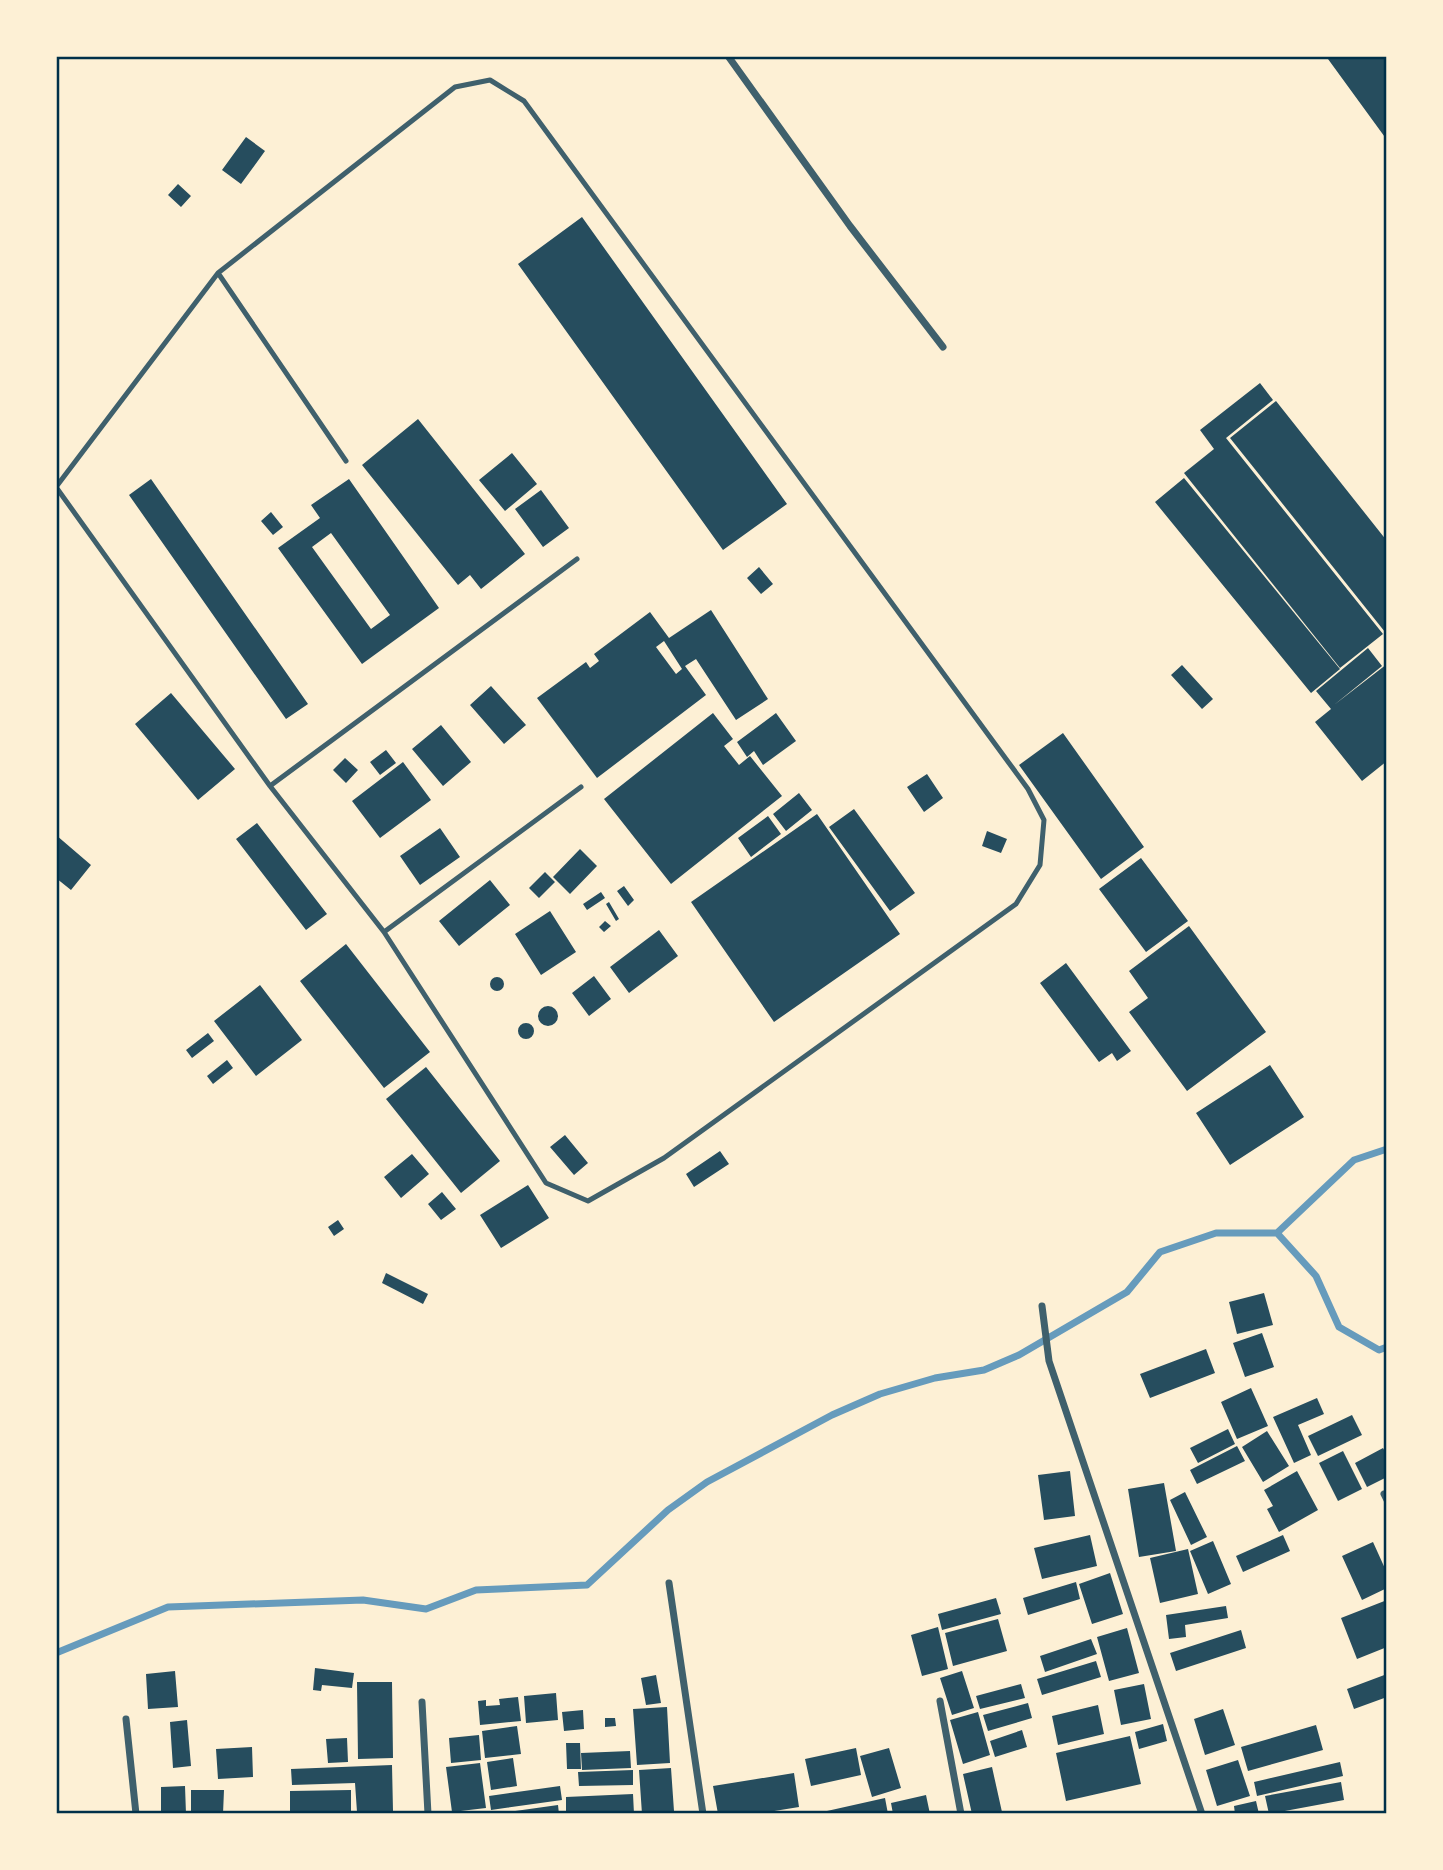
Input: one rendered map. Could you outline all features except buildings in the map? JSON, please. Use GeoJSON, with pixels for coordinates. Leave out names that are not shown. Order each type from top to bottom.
{"type":"FeatureCollection","features":[{"type":"Feature","properties":{"kind":"street"},"geometry":{"type":"LineString","coordinates":[[728,56],[850,226],[943,347]]}},
{"type":"Feature","properties":{"kind":"street"},"geometry":{"type":"LineString","coordinates":[[1042,1306],[1049,1361],[1202,1814]]}},
{"type":"Feature","properties":{"kind":"street"},"geometry":{"type":"LineString","coordinates":[[669,1583],[703,1814]]}},
{"type":"Feature","properties":{"kind":"street"},"geometry":{"type":"LineString","coordinates":[[940,1701],[961,1814]]}},
{"type":"Feature","properties":{"kind":"street"},"geometry":{"type":"LineString","coordinates":[[422,1702],[428,1814]]}},
{"type":"Feature","properties":{"kind":"street"},"geometry":{"type":"LineString","coordinates":[[126,1719],[136,1814]]}},
{"type":"Feature","properties":{"kind":"lane"},"geometry":{"type":"LineString","coordinates":[[490,80],[524,101],[1028,789],[1044,820],[1040,865],[1016,904],[664,1158],[588,1201],[546,1183],[384,932],[270,786],[56,487],[218,273],[455,87],[490,80]]}},
{"type":"Feature","properties":{"kind":"lane"},"geometry":{"type":"LineString","coordinates":[[218,273],[346,461]]}},
{"type":"Feature","properties":{"kind":"lane"},"geometry":{"type":"LineString","coordinates":[[270,786],[577,559]]}},
{"type":"Feature","properties":{"kind":"lane"},"geometry":{"type":"LineString","coordinates":[[384,932],[581,788]]}},
{"type":"Feature","properties":{"kind":"waterway"},"geometry":{"type":"LineString","coordinates":[[1277,1233],[1354,1160],[1387,1149]]}},
{"type":"Feature","properties":{"kind":"waterway"},"geometry":{"type":"LineString","coordinates":[[56,1653],[168,1607],[363,1600],[426,1609],[476,1590],[587,1585],[668,1510],[707,1482],[832,1415],[880,1394],[935,1378],[984,1370],[1019,1355],[1127,1292],[1160,1252],[1216,1233],[1277,1233],[1316,1276],[1339,1327],[1379,1350],[1387,1347]]}}]}
